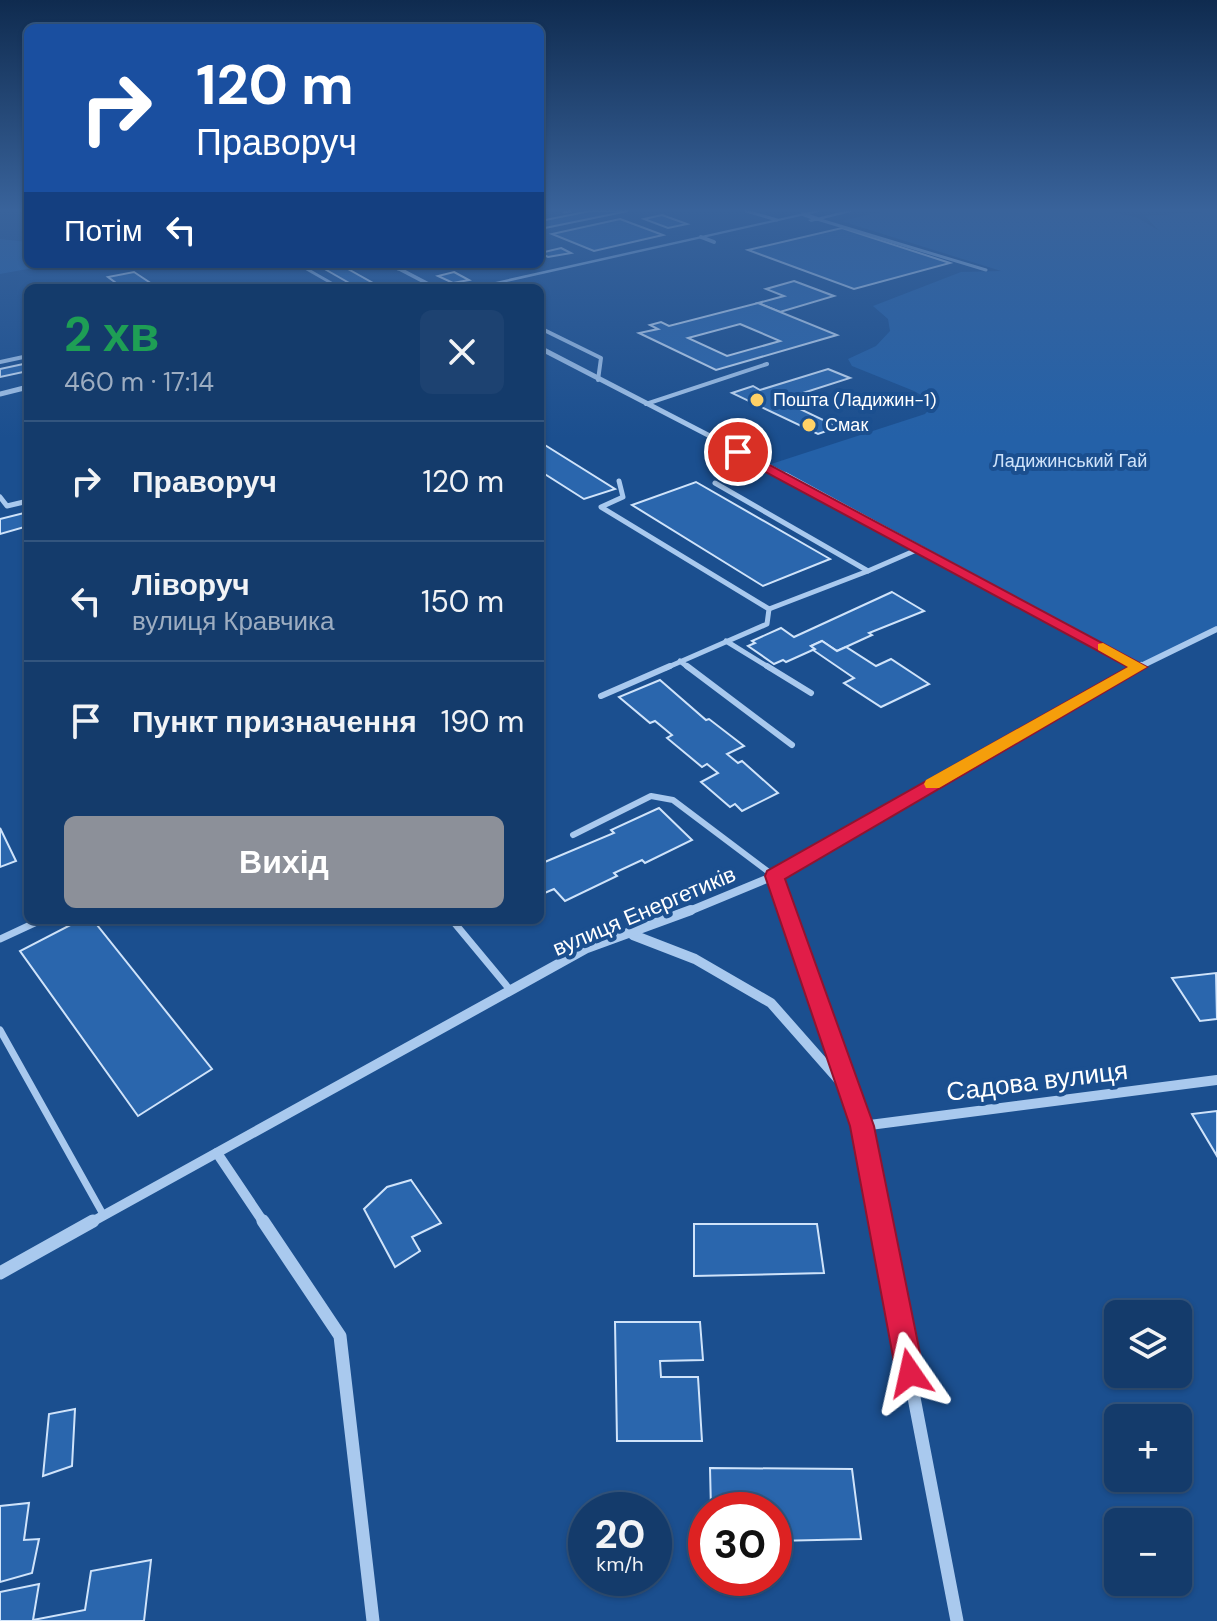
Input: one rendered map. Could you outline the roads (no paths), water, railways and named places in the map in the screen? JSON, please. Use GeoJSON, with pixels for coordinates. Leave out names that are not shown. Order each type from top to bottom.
{"type":"FeatureCollection","features":[{"type":"Feature","properties":{"kind":"street"},"geometry":{"type":"LineString","coordinates":[[544,350],[921,548],[1139,667]]}},
{"type":"Feature","properties":{"kind":"street"},"geometry":{"type":"LineString","coordinates":[[0,394],[24,388]]}},
{"type":"Feature","properties":{"kind":"street","name":"вулиця Енергетиків"},"geometry":{"type":"LineString","coordinates":[[0,1273],[587,948],[632,934],[774,876],[1139,667],[1217,629]]}},
{"type":"Feature","properties":{"kind":"street"},"geometry":{"type":"LineString","coordinates":[[774,876],[862,1126],[957,1621]]}},
{"type":"Feature","properties":{"kind":"street"},"geometry":{"type":"LineString","coordinates":[[632,934],[695,959],[771,1003],[850,1092]]}},
{"type":"Feature","properties":{"kind":"street","name":"Садова вулиця"},"geometry":{"type":"LineString","coordinates":[[862,1126],[1217,1080]]}},
{"type":"Feature","properties":{"kind":"street"},"geometry":{"type":"LineString","coordinates":[[217,1153],[340,1336],[373,1621]]}},
{"type":"Feature","properties":{"kind":"lane"},"geometry":{"type":"LineString","coordinates":[[544,330],[601,358],[598,380]]}},
{"type":"Feature","properties":{"kind":"lane"},"geometry":{"type":"LineString","coordinates":[[0,362],[24,357]]}},
{"type":"Feature","properties":{"kind":"lane"},"geometry":{"type":"LineString","coordinates":[[646,404],[767,364]]}},
{"type":"Feature","properties":{"kind":"lane"},"geometry":{"type":"LineString","coordinates":[[619,481],[623,497],[601,507],[769,609]]}},
{"type":"Feature","properties":{"kind":"lane"},"geometry":{"type":"LineString","coordinates":[[715,483],[868,571]]}},
{"type":"Feature","properties":{"kind":"lane"},"geometry":{"type":"LineString","coordinates":[[0,497],[7,506],[24,502]]}},
{"type":"Feature","properties":{"kind":"lane"},"geometry":{"type":"LineString","coordinates":[[769,609],[921,548]]}},
{"type":"Feature","properties":{"kind":"lane"},"geometry":{"type":"LineString","coordinates":[[601,696],[767,624],[769,609]]}},
{"type":"Feature","properties":{"kind":"lane"},"geometry":{"type":"LineString","coordinates":[[726,641],[811,693]]}},
{"type":"Feature","properties":{"kind":"lane"},"geometry":{"type":"LineString","coordinates":[[680,661],[792,745]]}},
{"type":"Feature","properties":{"kind":"lane"},"geometry":{"type":"LineString","coordinates":[[573,835],[651,796],[673,800],[774,876]]}},
{"type":"Feature","properties":{"kind":"lane"},"geometry":{"type":"LineString","coordinates":[[0,939],[32,924]]}},
{"type":"Feature","properties":{"kind":"lane"},"geometry":{"type":"LineString","coordinates":[[455,924],[511,991]]}},
{"type":"Feature","properties":{"kind":"lane"},"geometry":{"type":"LineString","coordinates":[[0,1030],[104,1216]]}},
{"type":"Feature","properties":{"kind":"place","name":"Пошта (Ладижин-1)"},"geometry":{"type":"Point","coordinates":[757,400]}},
{"type":"Feature","properties":{"kind":"place","name":"Смак"},"geometry":{"type":"Point","coordinates":[809,425]}},
{"type":"Feature","properties":{"kind":"park label","name":"Ладижинський Гай"},"geometry":{"type":"Point","coordinates":[1070,461]}}]}
